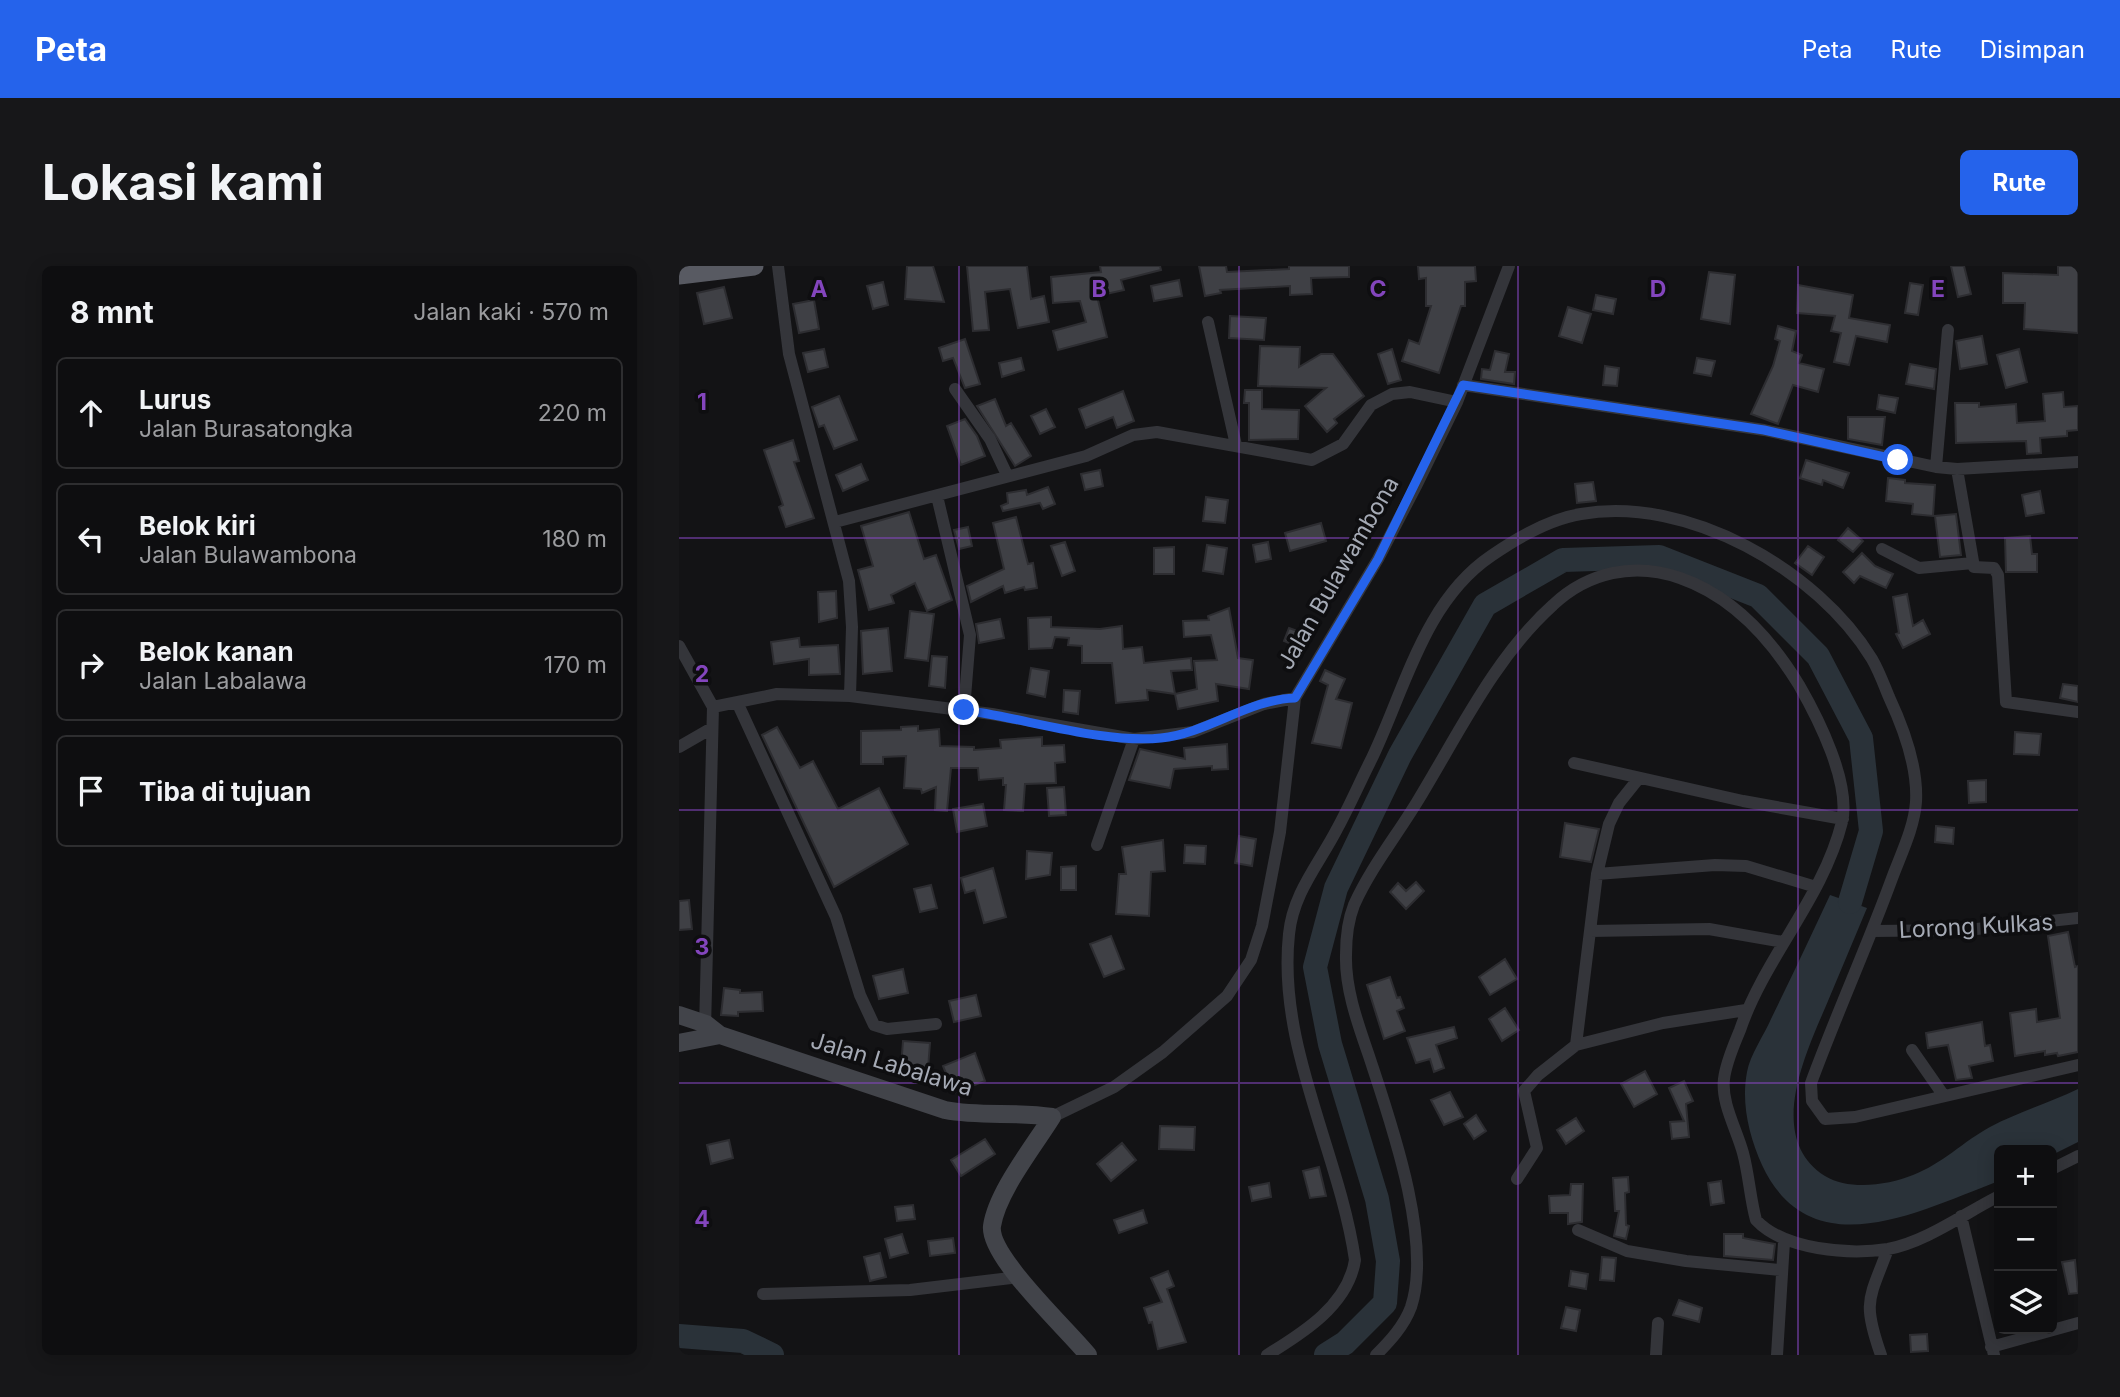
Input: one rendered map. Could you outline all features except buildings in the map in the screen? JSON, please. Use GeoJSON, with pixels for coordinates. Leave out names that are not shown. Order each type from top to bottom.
{"type":"FeatureCollection","features":[{"type":"Feature","properties":{"kind":"highway"},"geometry":{"type":"LineString","coordinates":[[679,275],[754,266]]}},
{"type":"Feature","properties":{"kind":"main road","name":"Jalan Labalawa"},"geometry":{"type":"LineString","coordinates":[[679,1015],[710,1032],[945,1110],[978,1115],[1022,1112],[1052,1117]]}},
{"type":"Feature","properties":{"kind":"main road"},"geometry":{"type":"LineString","coordinates":[[679,1043],[710,1032]]}},
{"type":"Feature","properties":{"kind":"main road"},"geometry":{"type":"LineString","coordinates":[[1052,1117],[1000,1201],[992,1224],[992,1235],[998,1250],[1019,1278],[1087,1355]]}},
{"type":"Feature","properties":{"kind":"street"},"geometry":{"type":"LineString","coordinates":[[778,266],[789,354],[849,581],[852,627],[849,696]]}},
{"type":"Feature","properties":{"kind":"street","name":"Jalan Bulawambona"},"geometry":{"type":"LineString","coordinates":[[1052,1117],[1114,1087],[1163,1052],[1227,996],[1251,961],[1262,926],[1280,832],[1295,698],[1378,559],[1457,402],[1509,266]]}},
{"type":"Feature","properties":{"kind":"street"},"geometry":{"type":"LineString","coordinates":[[1208,322],[1236,445]]}},
{"type":"Feature","properties":{"kind":"street"},"geometry":{"type":"LineString","coordinates":[[1936,467],[1948,330]]}},
{"type":"Feature","properties":{"kind":"street"},"geometry":{"type":"LineString","coordinates":[[1463,385],[1764,430],[1936,467],[1957,469],[2078,462]]}},
{"type":"Feature","properties":{"kind":"street"},"geometry":{"type":"LineString","coordinates":[[955,389],[990,439],[1007,475]]}},
{"type":"Feature","properties":{"kind":"street"},"geometry":{"type":"LineString","coordinates":[[835,522],[1086,456],[1133,435],[1157,432],[1312,460],[1343,444],[1371,405],[1392,394],[1409,392],[1457,402]]}},
{"type":"Feature","properties":{"kind":"street"},"geometry":{"type":"LineString","coordinates":[[1957,469],[1973,563],[1978,569],[1994,568],[1998,575],[2006,702],[2078,712]]}},
{"type":"Feature","properties":{"kind":"street"},"geometry":{"type":"LineString","coordinates":[[937,496],[970,635],[964,710]]}},
{"type":"Feature","properties":{"kind":"street"},"geometry":{"type":"LineString","coordinates":[[1267,1355],[1290,1341],[1331,1308],[1353,1275],[1355,1260],[1328,1144],[1298,1048],[1286,974],[1289,929],[1303,884],[1336,832],[1411,664],[1455,587],[1489,557],[1532,531],[1580,514],[1641,510],[1695,522],[1795,575],[1837,617],[1872,659],[1897,714],[1914,768],[1916,801],[1911,825],[1873,931],[1811,1083],[1812,1101],[1825,1119],[1855,1117],[2078,1065]]}},
{"type":"Feature","properties":{"kind":"street"},"geometry":{"type":"LineString","coordinates":[[1882,549],[1919,568],[1973,563]]}},
{"type":"Feature","properties":{"kind":"street"},"geometry":{"type":"LineString","coordinates":[[1376,1355],[1396,1334],[1410,1309],[1415,1288],[1416,1254],[1402,1169],[1353,1002],[1345,960],[1354,906],[1507,654],[1554,603],[1598,574],[1622,570],[1676,576],[1701,588],[1748,619],[1784,661],[1811,706],[1833,757],[1843,819],[1816,887],[1747,1010],[1724,1074],[1723,1090],[1743,1154],[1756,1220],[1784,1242],[1806,1247],[1888,1249],[1915,1240],[1994,1199]]}},
{"type":"Feature","properties":{"kind":"street"},"geometry":{"type":"LineString","coordinates":[[679,646],[713,707],[710,1032]]}},
{"type":"Feature","properties":{"kind":"street"},"geometry":{"type":"LineString","coordinates":[[713,707],[778,694],[849,696],[964,710],[1134,738],[1193,732],[1264,704],[1295,698]]}},
{"type":"Feature","properties":{"kind":"street"},"geometry":{"type":"LineString","coordinates":[[737,702],[836,917],[860,995],[874,1025],[887,1029],[936,1024]]}},
{"type":"Feature","properties":{"kind":"street"},"geometry":{"type":"LineString","coordinates":[[679,747],[712,728]]}},
{"type":"Feature","properties":{"kind":"street"},"geometry":{"type":"LineString","coordinates":[[1097,845],[1134,738]]}},
{"type":"Feature","properties":{"kind":"street"},"geometry":{"type":"LineString","coordinates":[[1574,763],[1843,819]]}},
{"type":"Feature","properties":{"kind":"street"},"geometry":{"type":"LineString","coordinates":[[1576,1045],[1597,874],[1609,824],[1619,803],[1639,778]]}},
{"type":"Feature","properties":{"kind":"street"},"geometry":{"type":"LineString","coordinates":[[1597,874],[1715,865],[1746,866],[1816,887]]}},
{"type":"Feature","properties":{"kind":"street","name":"Lorong Kulkas"},"geometry":{"type":"LineString","coordinates":[[1873,931],[1967,930],[2078,918]]}},
{"type":"Feature","properties":{"kind":"street"},"geometry":{"type":"LineString","coordinates":[[1590,931],[1709,929],[1783,942]]}},
{"type":"Feature","properties":{"kind":"street"},"geometry":{"type":"LineString","coordinates":[[1517,1179],[1537,1148],[1524,1091],[1538,1075],[1576,1045],[1663,1023],[1747,1010]]}},
{"type":"Feature","properties":{"kind":"street"},"geometry":{"type":"LineString","coordinates":[[1912,1050],[1944,1096]]}},
{"type":"Feature","properties":{"kind":"street"},"geometry":{"type":"LineString","coordinates":[[2057,1166],[2078,1156]]}},
{"type":"Feature","properties":{"kind":"street"},"geometry":{"type":"LineString","coordinates":[[1961,1216],[1992,1351],[2078,1323]]}},
{"type":"Feature","properties":{"kind":"street"},"geometry":{"type":"LineString","coordinates":[[1578,1230],[1627,1251],[1686,1261],[1781,1270]]}},
{"type":"Feature","properties":{"kind":"street"},"geometry":{"type":"LineString","coordinates":[[1777,1355],[1784,1242]]}},
{"type":"Feature","properties":{"kind":"street"},"geometry":{"type":"LineString","coordinates":[[1881,1355],[1869,1322],[1867,1307],[1888,1249]]}},
{"type":"Feature","properties":{"kind":"street"},"geometry":{"type":"LineString","coordinates":[[763,1294],[910,1290],[1019,1278]]}},
{"type":"Feature","properties":{"kind":"street"},"geometry":{"type":"LineString","coordinates":[[1656,1355],[1658,1323]]}},
{"type":"Feature","properties":{"kind":"shaded area"},"geometry":{"type":"Polygon","coordinates":[[[1830,895],[1867,908],[1810,1044],[1796,1093],[1794,1117],[1797,1139],[1807,1159],[1825,1176],[1846,1184],[1869,1185],[1892,1181],[1934,1165],[2001,1122],[2078,1089],[2078,1142],[2057,1152],[2057,1145],[1994,1145],[1994,1183],[1903,1216],[1870,1223],[1838,1224],[1809,1216],[1783,1197],[1762,1165],[1750,1131],[1745,1096],[1747,1072],[1830,895]]]}},
{"type":"Feature","properties":{"kind":"waterway"},"geometry":{"type":"LineString","coordinates":[[1326,1355],[1345,1343],[1385,1303],[1388,1261],[1377,1199],[1330,1044],[1315,967],[1336,888],[1400,755],[1485,605],[1563,560],[1659,557],[1758,596],[1818,656],[1861,738],[1871,831],[1850,902]]}},
{"type":"Feature","properties":{"kind":"waterway"},"geometry":{"type":"LineString","coordinates":[[679,1336],[743,1341],[772,1355]]}},
{"type":"Feature","properties":{"kind":"route"},"geometry":{"type":"LineString","coordinates":[[964,710],[1101,734],[1161,738],[1193,732],[1264,704],[1295,698],[1378,559],[1416,486],[1463,385],[1764,430],[1898,460]]}}]}
